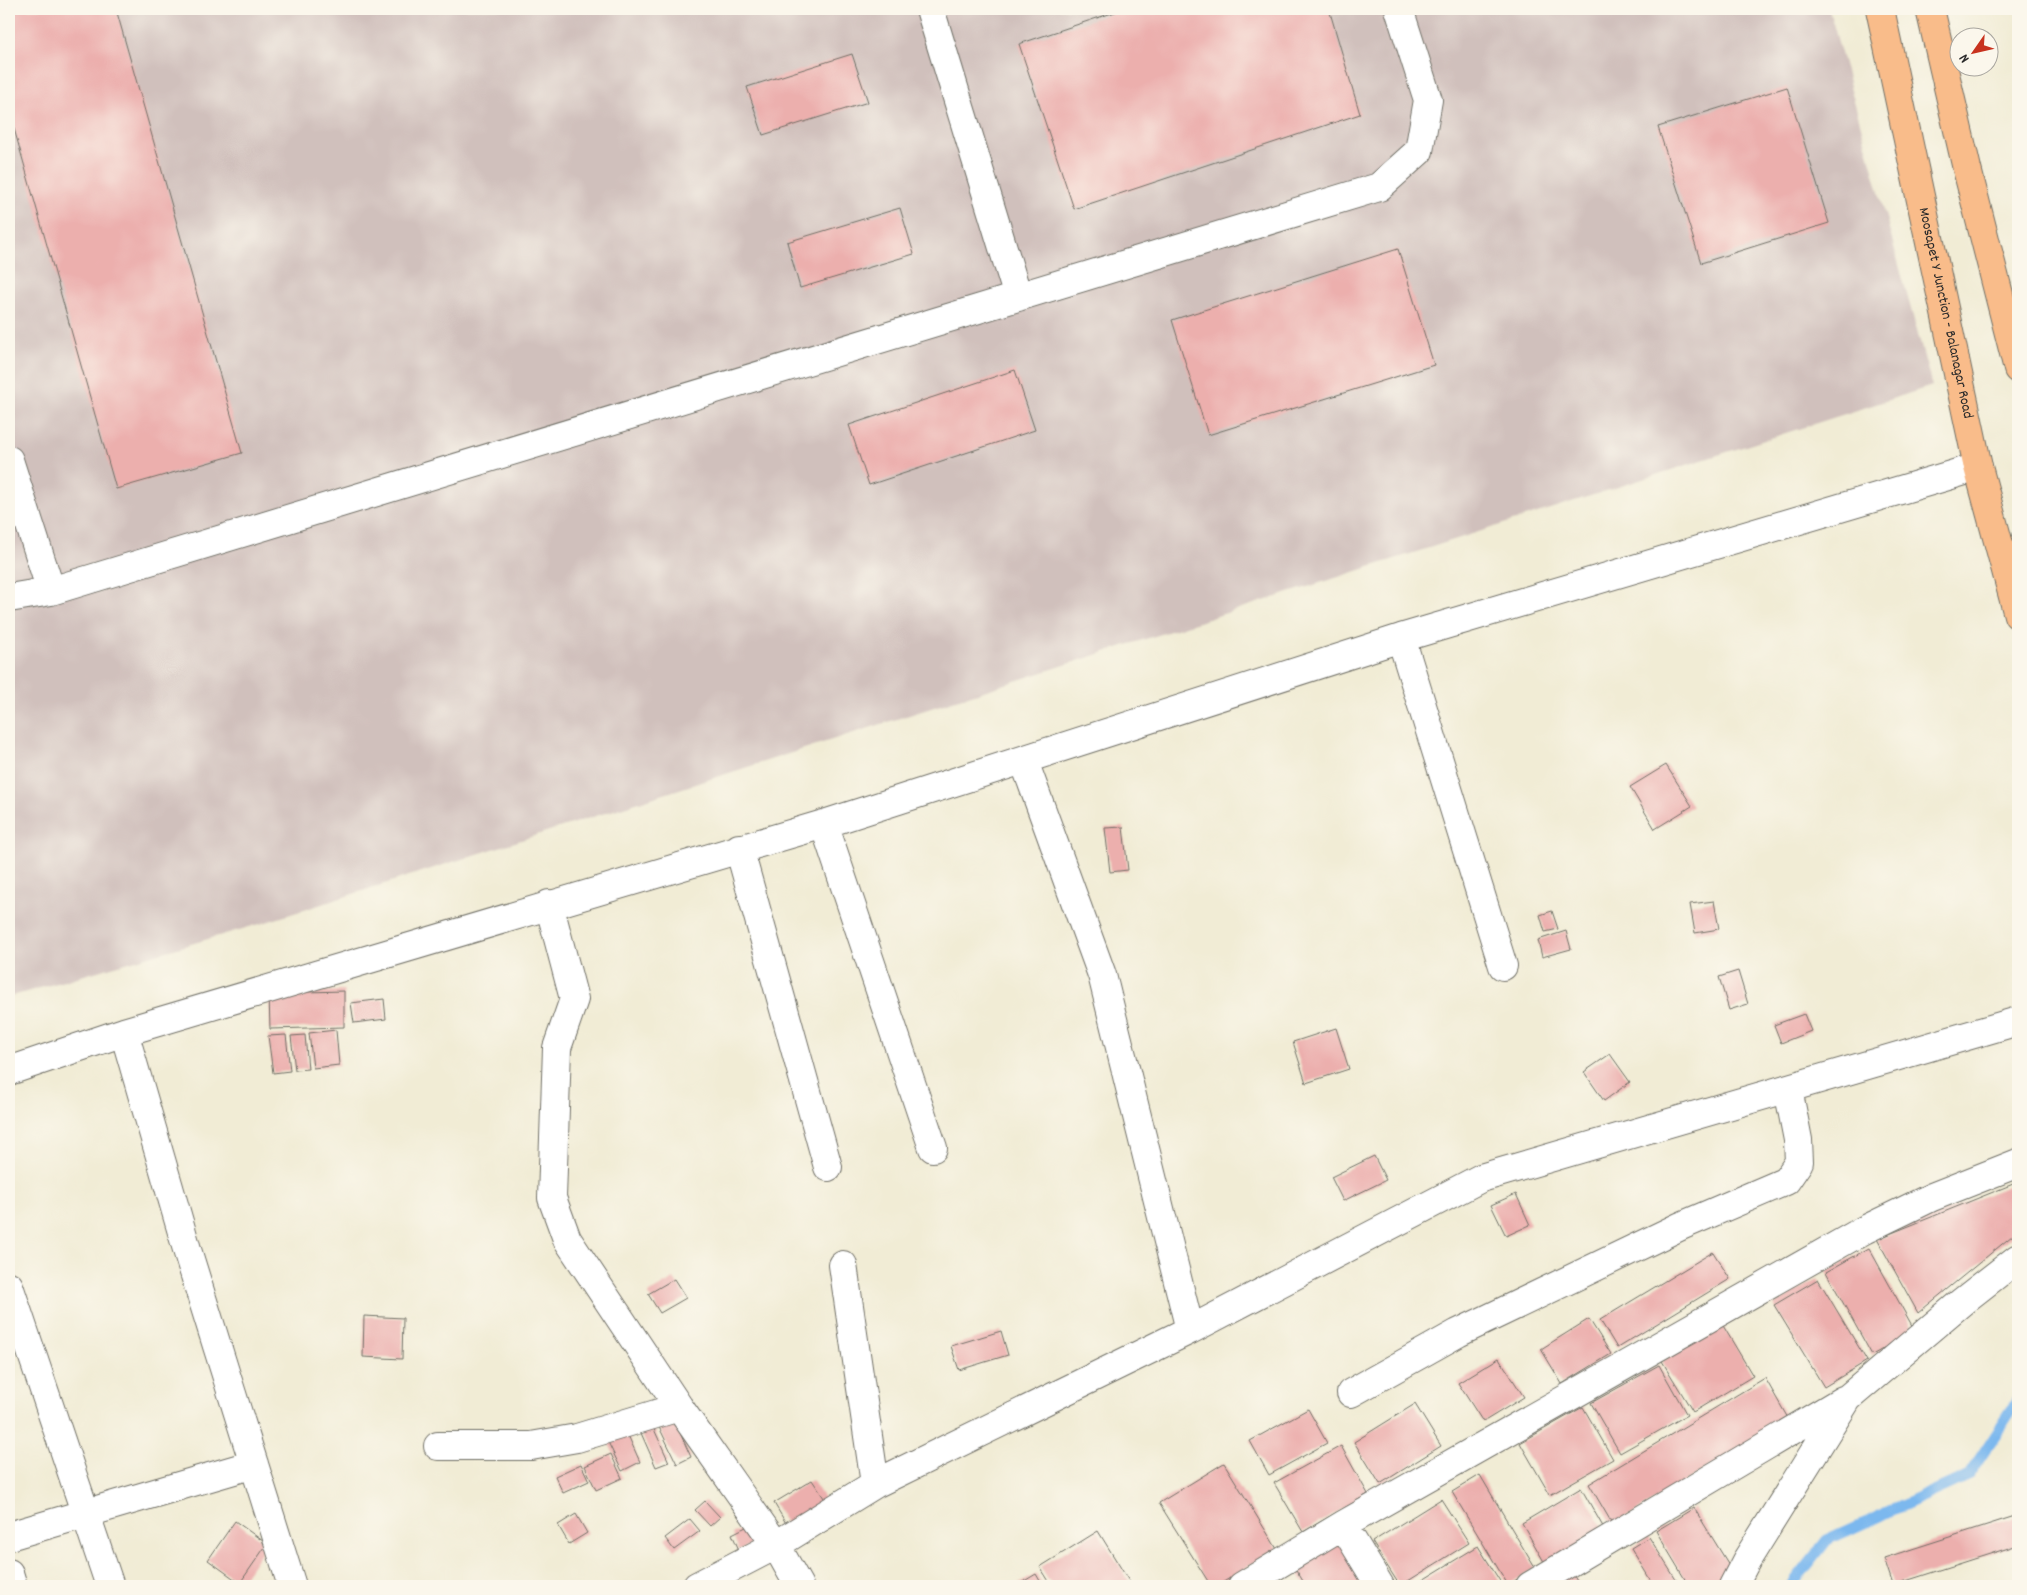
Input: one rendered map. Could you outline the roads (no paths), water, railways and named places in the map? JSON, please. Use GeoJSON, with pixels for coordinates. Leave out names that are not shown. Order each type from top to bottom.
{"type":"FeatureCollection","features":[{"type":"Feature","properties":{"kind":"main road","name":"Moosapet Y Junction - Balanagar Road"},"geometry":{"type":"LineString","coordinates":[[1880,9],[1978,467],[2018,615]]}},
{"type":"Feature","properties":{"kind":"main road"},"geometry":{"type":"LineString","coordinates":[[1930,9],[1967,169],[2018,369]]}},
{"type":"Feature","properties":{"kind":"street"},"geometry":{"type":"LineString","coordinates":[[930,9],[1018,296]]}},
{"type":"Feature","properties":{"kind":"street"},"geometry":{"type":"LineString","coordinates":[[9,598],[51,590],[1379,187],[1419,151],[1428,100],[1399,9]]}},
{"type":"Feature","properties":{"kind":"street"},"geometry":{"type":"LineString","coordinates":[[9,460],[51,590]]}},
{"type":"Feature","properties":{"kind":"street"},"geometry":{"type":"LineString","coordinates":[[9,1071],[124,1032],[549,904],[824,824],[1401,638],[1978,467]]}},
{"type":"Feature","properties":{"kind":"street"},"geometry":{"type":"LineString","coordinates":[[1401,638],[1503,966]]}},
{"type":"Feature","properties":{"kind":"street"},"geometry":{"type":"LineString","coordinates":[[1024,761],[1102,975],[1190,1330]]}},
{"type":"Feature","properties":{"kind":"street"},"geometry":{"type":"LineString","coordinates":[[824,824],[933,1148]]}},
{"type":"Feature","properties":{"kind":"street"},"geometry":{"type":"LineString","coordinates":[[739,848],[828,1167]]}},
{"type":"Feature","properties":{"kind":"street"},"geometry":{"type":"LineString","coordinates":[[549,904],[574,999],[558,1048],[552,1198],[567,1239],[679,1407],[776,1545],[799,1586]]}},
{"type":"Feature","properties":{"kind":"street"},"geometry":{"type":"LineString","coordinates":[[696,1586],[776,1545],[875,1484],[1190,1330],[1481,1178],[2018,1022]]}},
{"type":"Feature","properties":{"kind":"street"},"geometry":{"type":"LineString","coordinates":[[124,1032],[188,1253],[292,1586]]}},
{"type":"Feature","properties":{"kind":"street"},"geometry":{"type":"LineString","coordinates":[[1351,1393],[1458,1333],[1681,1226],[1786,1181],[1799,1162],[1798,1140],[1788,1089]]}},
{"type":"Feature","properties":{"kind":"street"},"geometry":{"type":"LineString","coordinates":[[1242,1586],[1343,1525],[1864,1230],[1932,1197],[2018,1163]]}},
{"type":"Feature","properties":{"kind":"street"},"geometry":{"type":"LineString","coordinates":[[1530,1586],[1848,1398],[1963,1301],[2018,1258]]}},
{"type":"Feature","properties":{"kind":"street"},"geometry":{"type":"LineString","coordinates":[[843,1265],[875,1484]]}},
{"type":"Feature","properties":{"kind":"street"},"geometry":{"type":"LineString","coordinates":[[9,1286],[110,1586]]}},
{"type":"Feature","properties":{"kind":"street"},"geometry":{"type":"LineString","coordinates":[[1733,1586],[1746,1561],[1848,1398]]}},
{"type":"Feature","properties":{"kind":"street"},"geometry":{"type":"LineString","coordinates":[[438,1446],[531,1446],[577,1438],[679,1407]]}},
{"type":"Feature","properties":{"kind":"street"},"geometry":{"type":"LineString","coordinates":[[9,1536],[254,1464]]}},
{"type":"Feature","properties":{"kind":"street"},"geometry":{"type":"LineString","coordinates":[[1343,1525],[1380,1586]]}},
{"type":"Feature","properties":{"kind":"street"},"geometry":{"type":"LineString","coordinates":[[9,1573],[13,1586]]}},
{"type":"Feature","properties":{"kind":"waterway"},"geometry":{"type":"LineString","coordinates":[[1791,1586],[1827,1540],[1969,1475],[2018,1400]]}}]}
